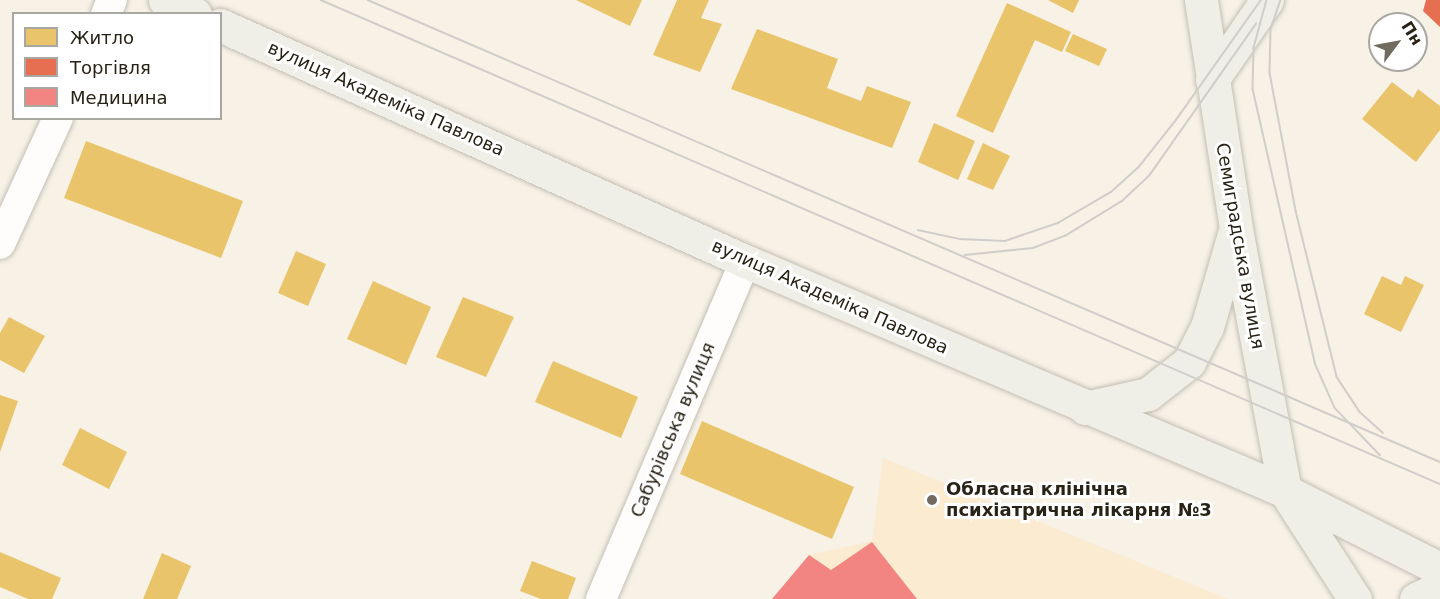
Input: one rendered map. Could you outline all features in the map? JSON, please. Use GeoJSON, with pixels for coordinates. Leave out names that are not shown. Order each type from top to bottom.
{"type":"FeatureCollection","features":[{"type":"Feature","properties":{"kind":"main road"},"geometry":{"type":"LineString","coordinates":[[165,0],[191,12]]}},
{"type":"Feature","properties":{"kind":"main road","name":"Семиградська вулиця"},"geometry":{"type":"LineString","coordinates":[[1201,0],[1236,229],[1285,491]]}},
{"type":"Feature","properties":{"kind":"main road"},"geometry":{"type":"LineString","coordinates":[[1212,80],[1267,0]]}},
{"type":"Feature","properties":{"kind":"main road","name":"вулиця Академіка Павлова"},"geometry":{"type":"LineString","coordinates":[[222,26],[745,261],[1084,408],[1285,491],[1440,569]]}},
{"type":"Feature","properties":{"kind":"main road"},"geometry":{"type":"LineString","coordinates":[[1084,408],[1148,394],[1189,362],[1208,327],[1236,229]]}},
{"type":"Feature","properties":{"kind":"main road"},"geometry":{"type":"LineString","coordinates":[[1285,491],[1355,599]]}},
{"type":"Feature","properties":{"kind":"main road"},"geometry":{"type":"LineString","coordinates":[[1416,599],[1440,588]]}},
{"type":"Feature","properties":{"kind":"street"},"geometry":{"type":"LineString","coordinates":[[0,244],[57,120]]}},
{"type":"Feature","properties":{"kind":"street","name":"Сабурівська вулиця"},"geometry":{"type":"LineString","coordinates":[[601,599],[745,261]]}},
{"type":"Feature","properties":{"kind":"shaded area","name":"Обласна клінічна психіатрична лікарня №3"},"geometry":{"type":"Polygon","coordinates":[[[883,458],[1228,599],[772,599],[809,555],[872,541],[883,458]]]}},
{"type":"Feature","properties":{"kind":"building: Житло"},"geometry":{"type":"Polygon","coordinates":[[[576,0],[642,0],[630,26],[576,0]]]}},
{"type":"Feature","properties":{"kind":"building: Житло"},"geometry":{"type":"Polygon","coordinates":[[[677,0],[709,0],[701,18],[722,24],[700,72],[653,55],[677,0]]]}},
{"type":"Feature","properties":{"kind":"building: Житло"},"geometry":{"type":"Polygon","coordinates":[[[1048,0],[1079,0],[1073,13],[1048,0]]]}},
{"type":"Feature","properties":{"kind":"building: Житло"},"geometry":{"type":"Polygon","coordinates":[[[1007,3],[1071,32],[1062,52],[1035,40],[993,133],[956,116],[1007,3]]]}},
{"type":"Feature","properties":{"kind":"building: Житло"},"geometry":{"type":"Polygon","coordinates":[[[757,29],[838,59],[827,88],[861,101],[867,86],[911,102],[892,148],[731,89],[757,29]]]}},
{"type":"Feature","properties":{"kind":"building: Житло"},"geometry":{"type":"Polygon","coordinates":[[[1073,34],[1107,49],[1099,66],[1065,51],[1073,34]]]}},
{"type":"Feature","properties":{"kind":"building: Житло"},"geometry":{"type":"Polygon","coordinates":[[[1392,82],[1413,98],[1418,89],[1440,106],[1440,130],[1416,162],[1362,119],[1392,82]]]}},
{"type":"Feature","properties":{"kind":"building: Житло"},"geometry":{"type":"Polygon","coordinates":[[[934,123],[975,141],[958,180],[918,162],[934,123]]]}},
{"type":"Feature","properties":{"kind":"building: Житло"},"geometry":{"type":"Polygon","coordinates":[[[86,141],[243,201],[221,258],[64,198],[86,141]]]}},
{"type":"Feature","properties":{"kind":"building: Житло"},"geometry":{"type":"Polygon","coordinates":[[[983,143],[1010,156],[993,190],[967,179],[983,143]]]}},
{"type":"Feature","properties":{"kind":"building: Житло"},"geometry":{"type":"Polygon","coordinates":[[[296,251],[326,264],[308,306],[278,293],[296,251]]]}},
{"type":"Feature","properties":{"kind":"building: Житло"},"geometry":{"type":"Polygon","coordinates":[[[1382,276],[1401,285],[1405,276],[1424,285],[1401,332],[1364,314],[1382,276]]]}},
{"type":"Feature","properties":{"kind":"building: Житло"},"geometry":{"type":"Polygon","coordinates":[[[373,281],[431,307],[406,365],[347,339],[373,281]]]}},
{"type":"Feature","properties":{"kind":"building: Житло"},"geometry":{"type":"Polygon","coordinates":[[[463,297],[514,317],[486,377],[436,357],[463,297]]]}},
{"type":"Feature","properties":{"kind":"building: Житло"},"geometry":{"type":"Polygon","coordinates":[[[9,317],[45,336],[24,373],[0,360],[0,333],[9,317]]]}},
{"type":"Feature","properties":{"kind":"building: Житло"},"geometry":{"type":"Polygon","coordinates":[[[553,361],[638,397],[621,438],[535,402],[553,361]]]}},
{"type":"Feature","properties":{"kind":"building: Житло"},"geometry":{"type":"Polygon","coordinates":[[[0,395],[18,401],[0,452],[0,395]]]}},
{"type":"Feature","properties":{"kind":"building: Житло"},"geometry":{"type":"Polygon","coordinates":[[[702,421],[854,487],[832,539],[680,474],[702,421]]]}},
{"type":"Feature","properties":{"kind":"building: Житло"},"geometry":{"type":"Polygon","coordinates":[[[80,428],[127,452],[109,489],[62,465],[80,428]]]}},
{"type":"Feature","properties":{"kind":"building: Житло"},"geometry":{"type":"Polygon","coordinates":[[[0,552],[61,578],[52,599],[28,599],[0,587],[0,552]]]}},
{"type":"Feature","properties":{"kind":"building: Житло"},"geometry":{"type":"Polygon","coordinates":[[[162,553],[191,566],[177,599],[143,599],[162,553]]]}},
{"type":"Feature","properties":{"kind":"building: Житло"},"geometry":{"type":"Polygon","coordinates":[[[532,561],[576,578],[568,599],[541,599],[520,591],[532,561]]]}},
{"type":"Feature","properties":{"kind":"building: Торгівля"},"geometry":{"type":"Polygon","coordinates":[[[1426,0],[1440,0],[1440,27],[1428,16],[1428,12],[1423,11],[1426,0]]]}},
{"type":"Feature","properties":{"kind":"building: Медицина"},"geometry":{"type":"Polygon","coordinates":[[[872,542],[917,599],[772,599],[809,555],[831,570],[872,542]]]}},
{"type":"Feature","properties":{"kind":"tram line"},"geometry":{"type":"LineString","coordinates":[[321,0],[1440,484]]}},
{"type":"Feature","properties":{"kind":"tram line"},"geometry":{"type":"LineString","coordinates":[[368,0],[1440,462]]}},
{"type":"Feature","properties":{"kind":"tram line"},"geometry":{"type":"LineString","coordinates":[[918,230],[960,239],[1005,241],[1058,223],[1111,192],[1138,168],[1176,120],[1261,0]]}},
{"type":"Feature","properties":{"kind":"tram line"},"geometry":{"type":"LineString","coordinates":[[1267,0],[1254,48],[1253,89],[1315,363],[1335,408],[1380,455]]}},
{"type":"Feature","properties":{"kind":"tram line"},"geometry":{"type":"LineString","coordinates":[[1281,0],[1271,29],[1270,73],[1296,211],[1337,377],[1360,412],[1383,433]]}},
{"type":"Feature","properties":{"kind":"tram line"},"geometry":{"type":"LineString","coordinates":[[965,255],[1033,248],[1065,236],[1122,201],[1149,176],[1256,24]]}},
{"type":"Feature","properties":{"kind":"place","name":"Обласна клінічна психіатрична лікарня №3"},"geometry":{"type":"Point","coordinates":[932,500]}}]}
